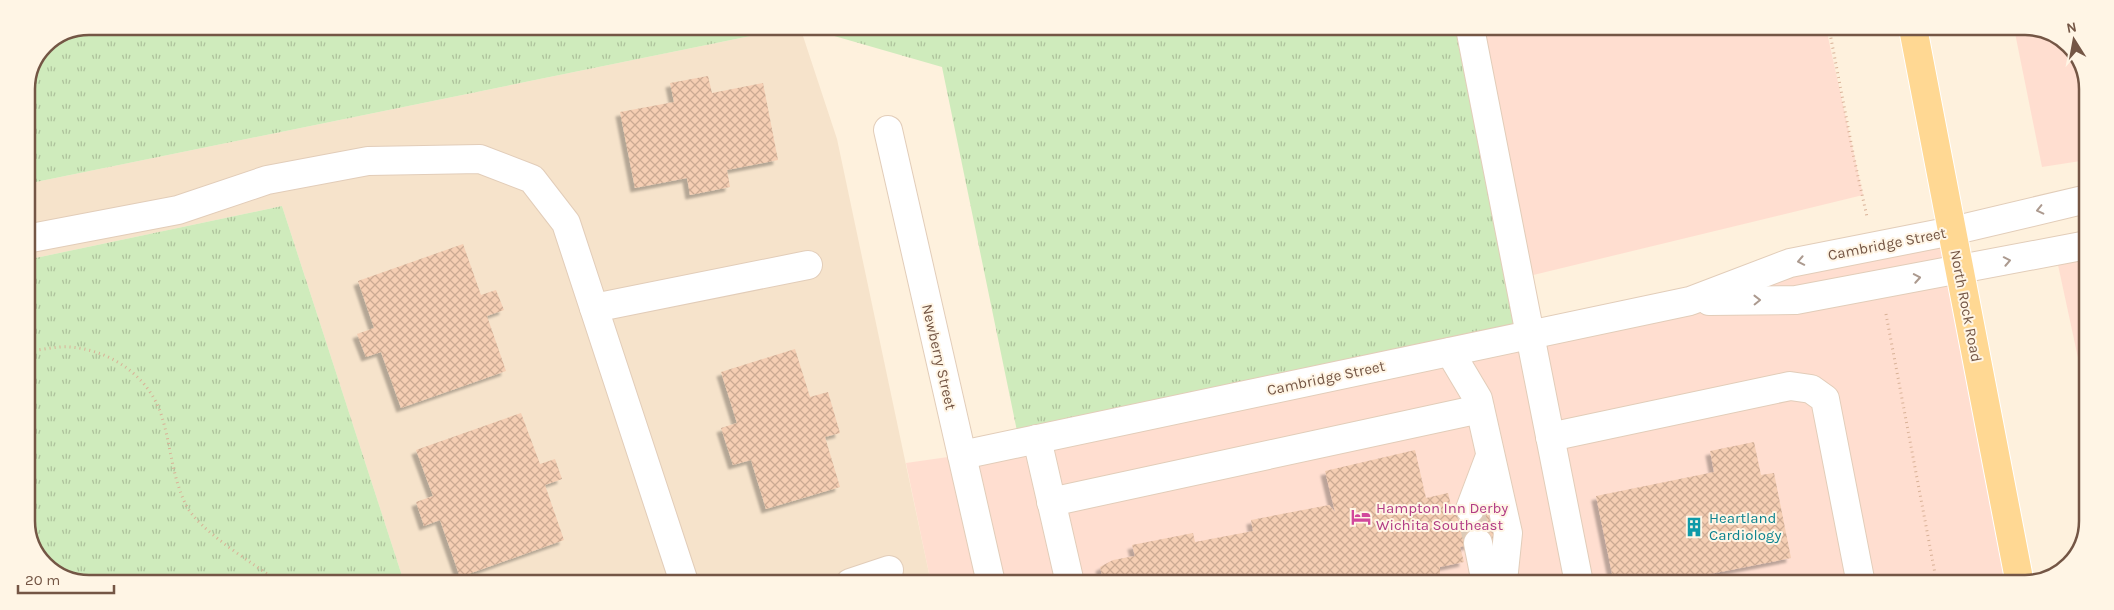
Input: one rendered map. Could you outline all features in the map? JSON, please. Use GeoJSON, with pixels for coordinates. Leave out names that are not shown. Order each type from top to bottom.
{"type":"FeatureCollection","features":[{"type":"Feature","properties":{"kind":"main road","name":"North Rock Road"},"geometry":{"type":"LineString","coordinates":[[1914,35],[2018,575]]}},
{"type":"Feature","properties":{"kind":"street"},"geometry":{"type":"LineString","coordinates":[[1471,35],[1577,575]]}},
{"type":"Feature","properties":{"kind":"street","name":"Newberry Street"},"geometry":{"type":"LineString","coordinates":[[888,130],[989,575]]}},
{"type":"Feature","properties":{"kind":"street"},"geometry":{"type":"LineString","coordinates":[[35,237],[178,210],[267,180],[368,161],[480,160],[532,180],[566,224],[682,575]]}},
{"type":"Feature","properties":{"kind":"street","name":"Cambridge Street"},"geometry":{"type":"LineString","coordinates":[[962,455],[1690,301],[1790,263],[1952,231],[2079,201]]}},
{"type":"Feature","properties":{"kind":"street","name":"Cambridge Street"},"geometry":{"type":"LineString","coordinates":[[1690,301],[1796,300],[2079,247]]}},
{"type":"Feature","properties":{"kind":"street"},"geometry":{"type":"LineString","coordinates":[[594,308],[808,265]]}},
{"type":"Feature","properties":{"kind":"street"},"geometry":{"type":"LineString","coordinates":[[1450,352],[1478,399],[1508,533],[1504,575]]}},
{"type":"Feature","properties":{"kind":"street"},"geometry":{"type":"LineString","coordinates":[[1550,437],[1790,386],[1811,389],[1824,399],[1859,575]]}},
{"type":"Feature","properties":{"kind":"street"},"geometry":{"type":"LineString","coordinates":[[1051,502],[1480,409]]}},
{"type":"Feature","properties":{"kind":"street"},"geometry":{"type":"LineString","coordinates":[[1037,439],[1068,575]]}},
{"type":"Feature","properties":{"kind":"street"},"geometry":{"type":"LineString","coordinates":[[1470,509],[1490,456]]}},
{"type":"Feature","properties":{"kind":"street"},"geometry":{"type":"LineString","coordinates":[[1478,543],[1484,575]]}},
{"type":"Feature","properties":{"kind":"street"},"geometry":{"type":"LineString","coordinates":[[873,575],[889,570]]}},
{"type":"Feature","properties":{"kind":"path"},"geometry":{"type":"LineString","coordinates":[[1830,35],[1863,195]]}},
{"type":"Feature","properties":{"kind":"path"},"geometry":{"type":"LineString","coordinates":[[1888,324],[1935,575]]}},
{"type":"Feature","properties":{"kind":"path"},"geometry":{"type":"LineString","coordinates":[[35,350],[70,347],[102,354],[128,367],[149,391],[162,415],[175,474],[186,506],[198,522],[270,575]]}},
{"type":"Feature","properties":{"kind":"shaded area"},"geometry":{"type":"Polygon","coordinates":[[[756,35],[803,35],[837,139],[929,575],[402,575],[282,206],[35,258],[35,182],[756,35]]]}},
{"type":"Feature","properties":{"kind":"shaded area"},"geometry":{"type":"Polygon","coordinates":[[[1465,35],[1828,35],[1863,195],[1517,279],[1465,35]]]}},
{"type":"Feature","properties":{"kind":"shaded area"},"geometry":{"type":"Polygon","coordinates":[[[2015,35],[2032,35],[2049,41],[2049,65],[2074,65],[2079,85],[2079,161],[2042,167],[2015,35]]]}},
{"type":"Feature","properties":{"kind":"shaded area"},"geometry":{"type":"Polygon","coordinates":[[[1952,231],[2018,575],[929,575],[906,463],[962,455],[1952,231]]]}},
{"type":"Feature","properties":{"kind":"shaded area"},"geometry":{"type":"Polygon","coordinates":[[[2079,246],[2079,362],[2055,251],[2079,246]]]}},
{"type":"Feature","properties":{"kind":"green space"},"geometry":{"type":"Polygon","coordinates":[[[756,35],[35,182],[36,78],[44,59],[51,51],[68,39],[78,36],[756,35]]]}},
{"type":"Feature","properties":{"kind":"green space"},"geometry":{"type":"Polygon","coordinates":[[[831,35],[1456,35],[1516,329],[1017,431],[942,67],[831,35]]]}},
{"type":"Feature","properties":{"kind":"green space"},"geometry":{"type":"Polygon","coordinates":[[[282,206],[402,575],[82,575],[68,571],[53,562],[42,548],[35,525],[35,258],[282,206]]]}},
{"type":"Feature","properties":{"kind":"building"},"geometry":{"type":"Polygon","coordinates":[[[708,76],[712,93],[763,83],[778,160],[727,170],[730,187],[690,195],[687,178],[635,188],[620,112],[674,102],[670,83],[708,76]]]}},
{"type":"Feature","properties":{"kind":"building"},"geometry":{"type":"Polygon","coordinates":[[[463,244],[481,295],[496,290],[504,310],[487,316],[506,371],[401,408],[381,352],[366,357],[357,334],[374,328],[358,281],[463,244]]]}},
{"type":"Feature","properties":{"kind":"building"},"geometry":{"type":"Polygon","coordinates":[[[795,349],[810,397],[828,392],[840,433],[825,437],[840,487],[766,509],[751,460],[733,465],[721,428],[737,423],[721,372],[795,349]]]}},
{"type":"Feature","properties":{"kind":"building"},"geometry":{"type":"Polygon","coordinates":[[[521,413],[540,464],[555,459],[562,479],[545,485],[564,540],[466,575],[459,575],[440,520],[424,526],[416,502],[433,496],[416,450],[521,413]]]}},
{"type":"Feature","properties":{"kind":"building","name":"Heartland Cardiology"},"geometry":{"type":"Polygon","coordinates":[[[1754,442],[1761,475],[1774,473],[1791,558],[1705,575],[1612,575],[1596,496],[1714,472],[1710,451],[1754,442]]]}},
{"type":"Feature","properties":{"kind":"building","name":"Hampton Inn Derby Wichita Southeast"},"geometry":{"type":"Polygon","coordinates":[[[1415,450],[1426,498],[1448,493],[1453,514],[1492,506],[1497,539],[1460,547],[1464,562],[1440,567],[1440,575],[1102,575],[1100,567],[1113,560],[1135,556],[1132,545],[1193,533],[1195,542],[1253,531],[1251,520],[1329,505],[1335,512],[1325,471],[1415,450]]]}},
{"type":"Feature","properties":{"kind":"tunnel"},"geometry":{"type":"LineString","coordinates":[[1470,509],[1478,543]]}},
{"type":"Feature","properties":{"kind":"place","name":"Hampton Inn Derby Wichita Southeast"},"geometry":{"type":"Point","coordinates":[1361,517]}},
{"type":"Feature","properties":{"kind":"place","name":"Heartland Cardiology"},"geometry":{"type":"Point","coordinates":[1694,527]}}]}
